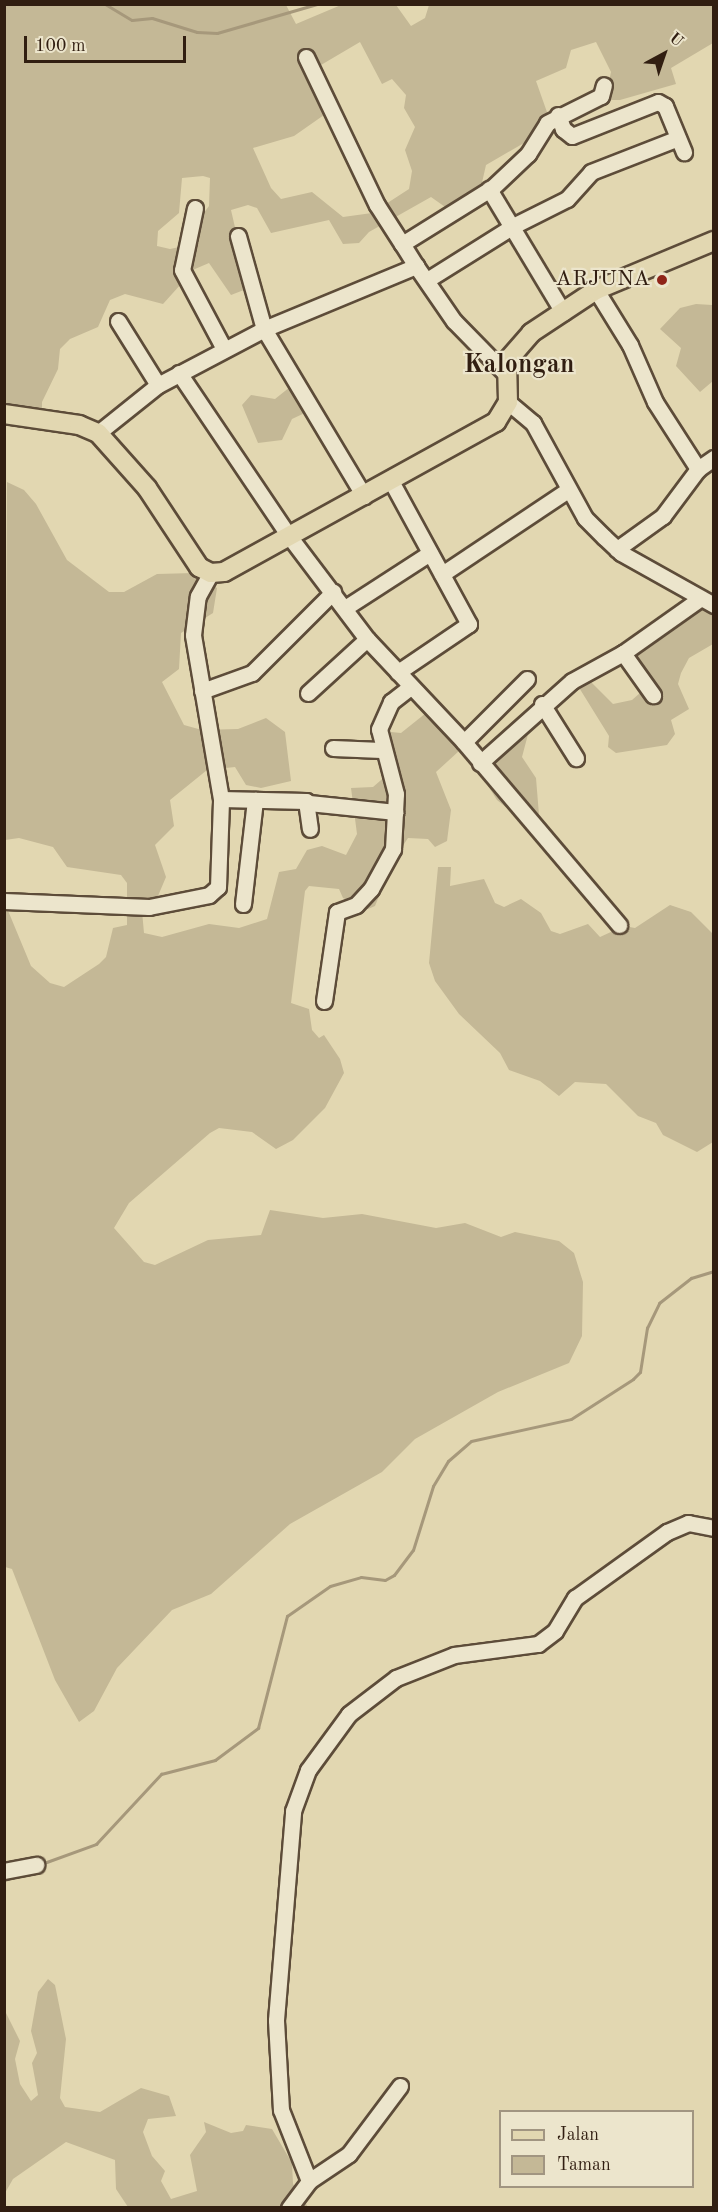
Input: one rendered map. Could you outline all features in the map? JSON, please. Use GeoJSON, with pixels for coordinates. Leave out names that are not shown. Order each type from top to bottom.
{"type":"FeatureCollection","features":[{"type":"Feature","properties":{"kind":"main road"},"geometry":{"type":"LineString","coordinates":[[4,414],[68,423],[98,433],[147,488],[192,559],[211,573],[224,572],[496,422],[508,402],[504,372],[517,346],[596,290],[714,241]]}},
{"type":"Feature","properties":{"kind":"street"},"geometry":{"type":"LineString","coordinates":[[306,57],[377,205],[454,321],[504,372]]}},
{"type":"Feature","properties":{"kind":"street"},"geometry":{"type":"LineString","coordinates":[[402,244],[489,189],[513,170],[558,115],[600,96],[604,85]]}},
{"type":"Feature","properties":{"kind":"street"},"geometry":{"type":"LineString","coordinates":[[558,115],[563,129],[572,136],[658,102],[665,106],[684,152]]}},
{"type":"Feature","properties":{"kind":"street"},"geometry":{"type":"LineString","coordinates":[[427,280],[513,226],[567,199],[591,172],[678,138]]}},
{"type":"Feature","properties":{"kind":"street"},"geometry":{"type":"LineString","coordinates":[[489,189],[563,312]]}},
{"type":"Feature","properties":{"kind":"street"},"geometry":{"type":"LineString","coordinates":[[195,208],[182,270],[224,349]]}},
{"type":"Feature","properties":{"kind":"street"},"geometry":{"type":"LineString","coordinates":[[238,236],[264,329],[364,496]]}},
{"type":"Feature","properties":{"kind":"street"},"geometry":{"type":"LineString","coordinates":[[98,433],[158,385],[224,349],[264,329],[416,266]]}},
{"type":"Feature","properties":{"kind":"street"},"geometry":{"type":"LineString","coordinates":[[596,290],[630,345],[655,402],[698,469]]}},
{"type":"Feature","properties":{"kind":"street"},"geometry":{"type":"LineString","coordinates":[[118,321],[158,385]]}},
{"type":"Feature","properties":{"kind":"street"},"geometry":{"type":"LineString","coordinates":[[179,373],[290,536],[367,639],[464,742],[619,925]]}},
{"type":"Feature","properties":{"kind":"street"},"geometry":{"type":"LineString","coordinates":[[480,763],[542,704],[707,602],[617,549],[585,518],[533,423],[508,402]]}},
{"type":"Feature","properties":{"kind":"street"},"geometry":{"type":"LineString","coordinates":[[617,549],[663,516],[698,469],[714,458]]}},
{"type":"Feature","properties":{"kind":"street"},"geometry":{"type":"LineString","coordinates":[[391,481],[469,624],[398,672]]}},
{"type":"Feature","properties":{"kind":"street"},"geometry":{"type":"LineString","coordinates":[[442,574],[568,489]]}},
{"type":"Feature","properties":{"kind":"street"},"geometry":{"type":"LineString","coordinates":[[345,608],[430,553]]}},
{"type":"Feature","properties":{"kind":"street"},"geometry":{"type":"LineString","coordinates":[[4,901],[121,908],[212,893],[218,887],[222,862],[221,799],[194,654],[194,612],[211,573]]}},
{"type":"Feature","properties":{"kind":"street"},"geometry":{"type":"LineString","coordinates":[[202,691],[252,674],[333,592]]}},
{"type":"Feature","properties":{"kind":"street"},"geometry":{"type":"LineString","coordinates":[[308,693],[367,639]]}},
{"type":"Feature","properties":{"kind":"street"},"geometry":{"type":"LineString","coordinates":[[623,653],[653,695]]}},
{"type":"Feature","properties":{"kind":"street"},"geometry":{"type":"LineString","coordinates":[[464,742],[527,679]]}},
{"type":"Feature","properties":{"kind":"street"},"geometry":{"type":"LineString","coordinates":[[324,1001],[338,912],[356,905],[384,870],[393,849],[396,812],[388,760],[381,750],[379,729],[391,702],[410,687]]}},
{"type":"Feature","properties":{"kind":"street"},"geometry":{"type":"LineString","coordinates":[[542,704],[576,758]]}},
{"type":"Feature","properties":{"kind":"street"},"geometry":{"type":"LineString","coordinates":[[333,748],[381,750]]}},
{"type":"Feature","properties":{"kind":"street"},"geometry":{"type":"LineString","coordinates":[[221,799],[396,812]]}},
{"type":"Feature","properties":{"kind":"street"},"geometry":{"type":"LineString","coordinates":[[243,904],[255,800]]}},
{"type":"Feature","properties":{"kind":"street"},"geometry":{"type":"LineString","coordinates":[[309,804],[310,829]]}},
{"type":"Feature","properties":{"kind":"street"},"geometry":{"type":"LineString","coordinates":[[309,2181],[283,2118],[276,2020],[293,1811],[308,1770],[349,1714],[396,1678],[454,1655],[538,1644],[555,1631],[575,1598],[598,1580],[667,1532],[688,1523],[711,1523]]}},
{"type":"Feature","properties":{"kind":"street"},"geometry":{"type":"LineString","coordinates":[[4,1871],[36,1865]]}},
{"type":"Feature","properties":{"kind":"street"},"geometry":{"type":"LineString","coordinates":[[289,2208],[309,2181],[348,2154],[400,2086]]}},
{"type":"Feature","properties":{"kind":"green space"},"geometry":{"type":"Polygon","coordinates":[[[5,5],[286,5],[296,24],[341,5],[396,5],[411,26],[425,18],[429,5],[713,5],[713,43],[671,68],[676,84],[620,100],[605,100],[611,72],[596,42],[571,50],[566,68],[536,81],[548,115],[524,143],[486,165],[481,187],[448,209],[431,197],[369,232],[359,243],[343,244],[329,220],[271,233],[257,208],[248,205],[231,210],[249,288],[231,295],[209,263],[181,275],[181,284],[163,304],[125,294],[110,300],[98,327],[70,339],[60,349],[58,369],[42,402],[42,415],[5,409],[5,5]],[[360,42],[304,75],[324,115],[294,136],[253,148],[271,188],[281,199],[312,192],[343,217],[372,213],[409,189],[412,171],[405,150],[415,127],[404,108],[406,95],[392,79],[382,84],[360,42]],[[203,176],[182,178],[179,213],[158,231],[157,246],[170,249],[199,243],[200,218],[209,206],[210,178],[203,176]]]}},
{"type":"Feature","properties":{"kind":"green space"},"geometry":{"type":"Polygon","coordinates":[[[696,304],[712,305],[714,311],[713,381],[700,392],[676,366],[681,348],[660,329],[680,308],[696,304]]]}},
{"type":"Feature","properties":{"kind":"green space"},"geometry":{"type":"Polygon","coordinates":[[[290,387],[309,411],[292,419],[282,440],[258,443],[242,405],[251,395],[275,399],[290,387]]]}},
{"type":"Feature","properties":{"kind":"green space"},"geometry":{"type":"Polygon","coordinates":[[[7,482],[24,490],[36,504],[67,560],[109,592],[124,592],[157,574],[194,573],[217,588],[213,613],[181,633],[179,669],[162,682],[184,725],[202,730],[238,729],[266,718],[285,732],[291,781],[261,788],[246,785],[235,767],[207,770],[170,800],[174,826],[155,845],[166,877],[155,903],[141,900],[144,933],[162,937],[209,924],[239,928],[267,919],[279,872],[296,869],[307,850],[322,846],[346,855],[357,834],[351,788],[373,787],[395,768],[387,736],[391,732],[401,733],[426,713],[459,751],[436,772],[451,810],[447,841],[435,847],[428,839],[408,838],[394,859],[375,906],[368,909],[343,898],[339,889],[309,886],[305,891],[291,1003],[309,1009],[312,1030],[319,1038],[324,1035],[340,1059],[344,1073],[325,1108],[293,1140],[276,1149],[252,1132],[219,1128],[210,1133],[129,1203],[114,1228],[144,1262],[155,1265],[208,1240],[261,1235],[270,1210],[323,1218],[362,1214],[436,1228],[465,1223],[501,1237],[515,1232],[559,1241],[574,1253],[583,1282],[582,1336],[569,1363],[498,1392],[415,1439],[382,1472],[290,1524],[211,1594],[172,1610],[117,1668],[94,1711],[79,1722],[55,1680],[12,1569],[5,1567],[4,901],[31,966],[50,983],[64,987],[99,964],[106,957],[113,928],[127,925],[127,883],[121,875],[67,867],[53,847],[19,838],[5,840],[7,482]]]}},
{"type":"Feature","properties":{"kind":"green space"},"geometry":{"type":"Polygon","coordinates":[[[690,597],[713,611],[713,644],[689,658],[681,673],[678,684],[689,709],[671,720],[675,734],[667,745],[616,753],[608,747],[609,736],[578,686],[581,682],[591,682],[613,704],[632,700],[648,686],[632,654],[692,610],[690,597]]]}},
{"type":"Feature","properties":{"kind":"green space"},"geometry":{"type":"Polygon","coordinates":[[[531,723],[522,757],[536,778],[539,815],[529,826],[497,800],[478,770],[531,723]]]}},
{"type":"Feature","properties":{"kind":"green space"},"geometry":{"type":"Polygon","coordinates":[[[438,867],[451,867],[450,886],[484,879],[495,903],[504,907],[521,899],[541,913],[551,931],[560,934],[588,924],[600,937],[624,926],[635,928],[670,905],[691,912],[713,934],[713,1142],[697,1152],[663,1135],[656,1123],[638,1116],[606,1084],[575,1082],[559,1096],[540,1081],[509,1070],[500,1053],[459,1014],[435,981],[429,963],[438,867]]]}},
{"type":"Feature","properties":{"kind":"green space"},"geometry":{"type":"Polygon","coordinates":[[[48,1979],[55,1985],[66,2039],[60,2098],[65,2107],[100,2112],[141,2088],[169,2096],[176,2116],[148,2119],[143,2132],[152,2156],[165,2171],[161,2181],[171,2199],[197,2191],[190,2155],[206,2132],[204,2122],[231,2133],[243,2131],[246,2125],[272,2129],[292,2163],[293,2184],[308,2207],[128,2207],[116,2189],[115,2160],[66,2142],[13,2179],[5,2193],[4,2009],[20,2041],[15,2059],[20,2084],[31,2101],[38,2095],[32,2063],[37,2053],[31,2031],[38,1992],[48,1979]]]}},
{"type":"Feature","properties":{"kind":"waterway"},"geometry":{"type":"LineString","coordinates":[[105,4],[132,20],[152,18],[197,32],[217,33],[317,4]]}},
{"type":"Feature","properties":{"kind":"waterway"},"geometry":{"type":"LineString","coordinates":[[41,1864],[96,1844],[161,1774],[215,1760],[258,1728],[287,1616],[330,1586],[361,1577],[385,1580],[394,1575],[413,1550],[433,1486],[448,1461],[471,1441],[571,1419],[633,1379],[640,1372],[647,1328],[659,1303],[691,1278],[714,1271]]}},
{"type":"Feature","properties":{"kind":"waterway"},"geometry":{"type":"LineString","coordinates":[[4,1880],[20,1875]]}},
{"type":"Feature","properties":{"kind":"place","name":"ARJUNA"},"geometry":{"type":"Point","coordinates":[662,280]}},
{"type":"Feature","properties":{"kind":"district","name":"Kalongan"},"geometry":{"type":"Point","coordinates":[519,366]}}]}
